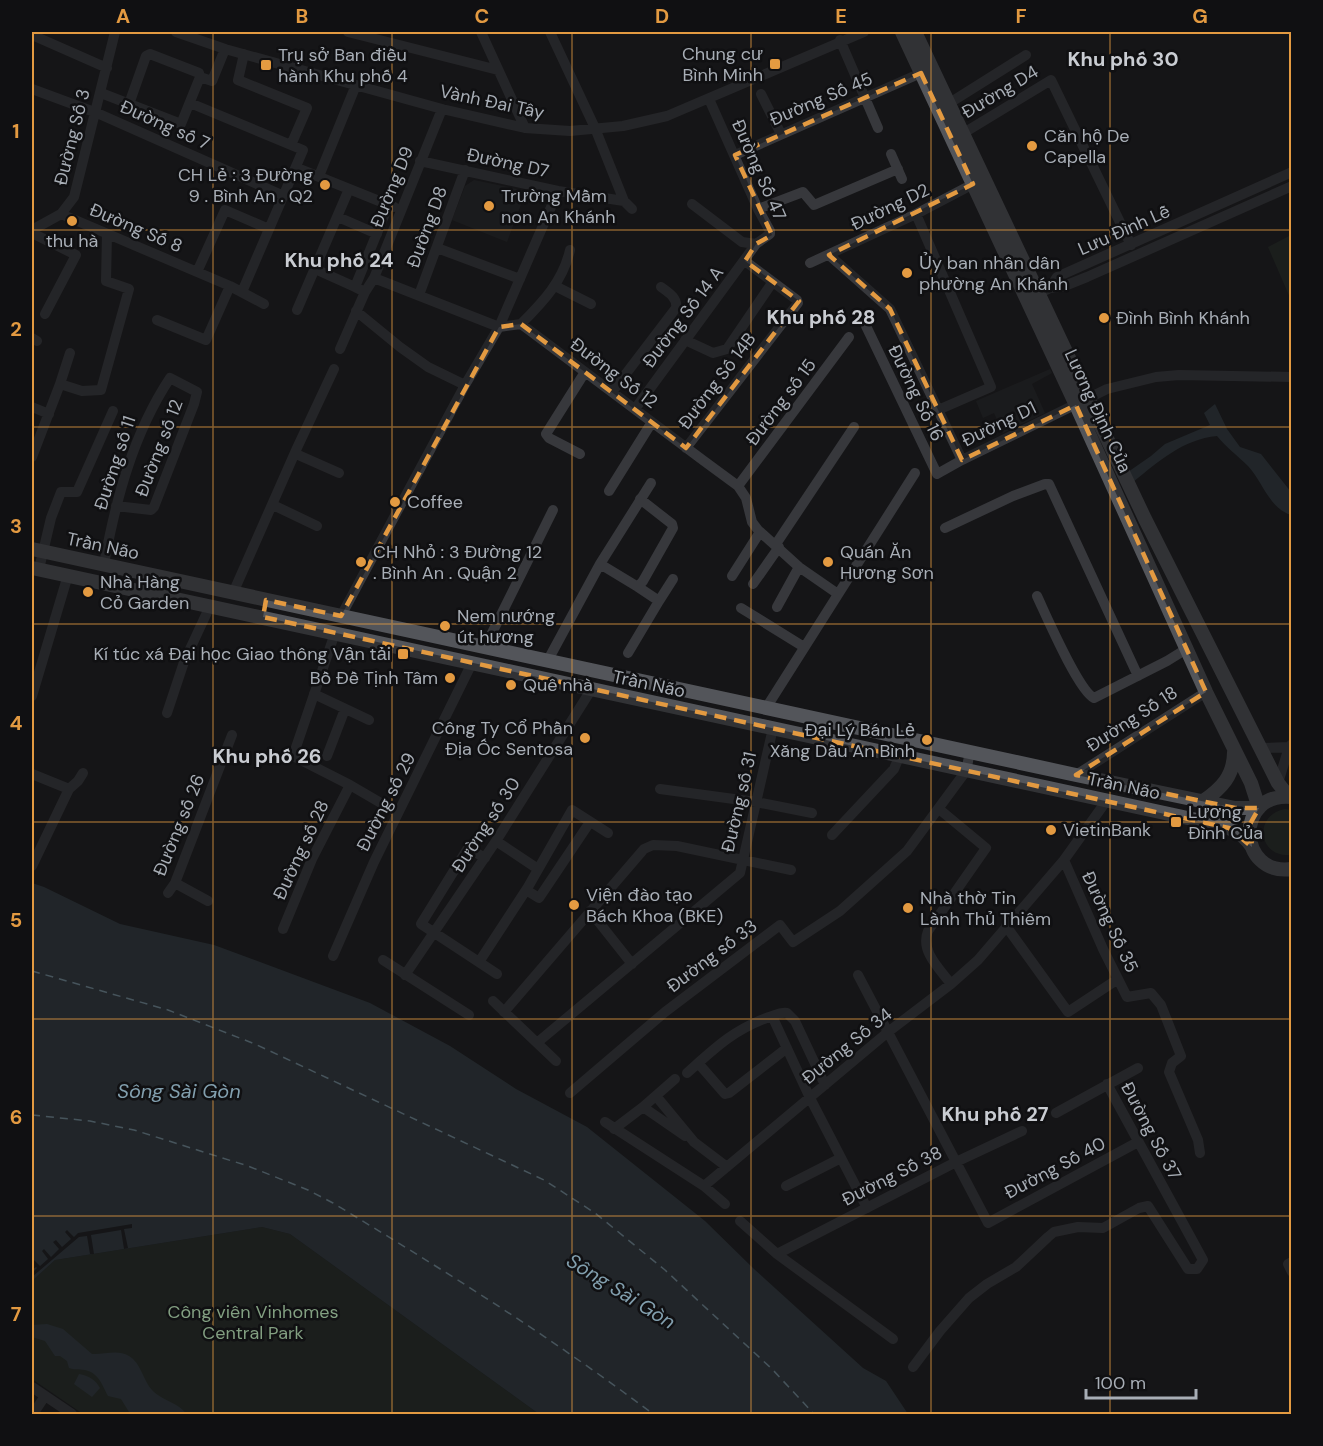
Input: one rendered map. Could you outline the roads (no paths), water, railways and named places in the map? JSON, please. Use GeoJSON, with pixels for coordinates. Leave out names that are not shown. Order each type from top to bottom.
{"type":"FeatureCollection","features":[{"type":"Feature","properties":{"kind":"main road","name":"Lương Định Của"},"geometry":{"type":"LineString","coordinates":[[902,32],[978,182],[1082,402],[1206,692],[1251,783],[1259,808]]}},
{"type":"Feature","properties":{"kind":"main road","name":"Lương Định Của"},"geometry":{"type":"LineString","coordinates":[[915,32],[962,134],[978,182],[1044,291],[1082,402],[1145,519],[1278,783],[1290,797]]}},
{"type":"Feature","properties":{"kind":"main road","name":"Trần Não"},"geometry":{"type":"LineString","coordinates":[[37,550],[1076,775],[1241,809],[1259,808]]}},
{"type":"Feature","properties":{"kind":"main road","name":"Trần Não"},"geometry":{"type":"LineString","coordinates":[[35,568],[1229,828],[1242,835],[1258,858],[1268,865],[1279,869],[1292,869]]}},
{"type":"Feature","properties":{"kind":"main road"},"geometry":{"type":"LineString","coordinates":[[263,617],[266,600]]}},
{"type":"Feature","properties":{"kind":"main road"},"geometry":{"type":"LineString","coordinates":[[500,670],[505,651]]}},
{"type":"Feature","properties":{"kind":"main road"},"geometry":{"type":"LineString","coordinates":[[1196,665],[1210,651]]}},
{"type":"Feature","properties":{"kind":"main road"},"geometry":{"type":"LineString","coordinates":[[727,719],[731,701]]}},
{"type":"Feature","properties":{"kind":"main road"},"geometry":{"type":"LineString","coordinates":[[1203,801],[1221,789],[1226,782],[1233,765],[1234,752]]}},
{"type":"Feature","properties":{"kind":"main road"},"geometry":{"type":"LineString","coordinates":[[1252,848],[1249,830],[1254,814],[1259,808],[1276,798],[1290,797]]}},
{"type":"Feature","properties":{"kind":"street","name":"Đường Số 3"},"geometry":{"type":"LineString","coordinates":[[62,214],[74,197],[116,32]]}},
{"type":"Feature","properties":{"kind":"street","name":"Vành Đai Tây"},"geometry":{"type":"LineString","coordinates":[[176,32],[225,49],[442,109],[525,128],[553,131],[617,127],[653,120],[709,99],[840,40],[864,32]]}},
{"type":"Feature","properties":{"kind":"street"},"geometry":{"type":"LineString","coordinates":[[348,32],[498,70]]}},
{"type":"Feature","properties":{"kind":"street"},"geometry":{"type":"LineString","coordinates":[[481,32],[525,128]]}},
{"type":"Feature","properties":{"kind":"street"},"geometry":{"type":"LineString","coordinates":[[550,32],[595,128]]}},
{"type":"Feature","properties":{"kind":"street"},"geometry":{"type":"LineString","coordinates":[[32,35],[107,68]]}},
{"type":"Feature","properties":{"kind":"street"},"geometry":{"type":"LineString","coordinates":[[840,40],[878,128]]}},
{"type":"Feature","properties":{"kind":"street"},"geometry":{"type":"LineString","coordinates":[[129,104],[146,56],[150,54],[199,73],[200,77],[212,81],[225,49]]}},
{"type":"Feature","properties":{"kind":"street"},"geometry":{"type":"LineString","coordinates":[[244,54],[238,80],[307,108],[291,145]]}},
{"type":"Feature","properties":{"kind":"street"},"geometry":{"type":"LineString","coordinates":[[948,104],[1026,55]]}},
{"type":"Feature","properties":{"kind":"street","name":"Đường Số 45"},"geometry":{"type":"LineString","coordinates":[[735,155],[921,73]]}},
{"type":"Feature","properties":{"kind":"street"},"geometry":{"type":"LineString","coordinates":[[101,93],[181,124],[200,77]]}},
{"type":"Feature","properties":{"kind":"street","name":"Đường D4"},"geometry":{"type":"LineString","coordinates":[[962,134],[1051,80],[1131,245]]}},
{"type":"Feature","properties":{"kind":"street"},"geometry":{"type":"LineString","coordinates":[[319,176],[356,84]]}},
{"type":"Feature","properties":{"kind":"street","name":"Đường số 7"},"geometry":{"type":"LineString","coordinates":[[32,89],[97,113],[284,196]]}},
{"type":"Feature","properties":{"kind":"street"},"geometry":{"type":"LineString","coordinates":[[762,94],[781,134]]}},
{"type":"Feature","properties":{"kind":"street","name":"Đường Số 47"},"geometry":{"type":"LineString","coordinates":[[693,204],[742,242],[756,244],[770,234],[709,99]]}},
{"type":"Feature","properties":{"kind":"street"},"geometry":{"type":"LineString","coordinates":[[190,103],[303,150],[242,292]]}},
{"type":"Feature","properties":{"kind":"street","name":"Đường D9"},"geometry":{"type":"LineString","coordinates":[[360,289],[374,278],[442,109]]}},
{"type":"Feature","properties":{"kind":"street","name":"Đường D7"},"geometry":{"type":"LineString","coordinates":[[420,161],[628,205],[595,128]]}},
{"type":"Feature","properties":{"kind":"street"},"geometry":{"type":"LineString","coordinates":[[758,209],[803,192],[814,205],[900,174],[891,154]]}},
{"type":"Feature","properties":{"kind":"street"},"geometry":{"type":"LineString","coordinates":[[297,168],[388,206],[401,208]]}},
{"type":"Feature","properties":{"kind":"street","name":"Đường D8"},"geometry":{"type":"LineString","coordinates":[[419,295],[465,170]]}},
{"type":"Feature","properties":{"kind":"street","name":"Lưu Đình Lễ"},"geometry":{"type":"LineString","coordinates":[[1044,291],[1058,277],[1292,172]]}},
{"type":"Feature","properties":{"kind":"street","name":"Đường D2"},"geometry":{"type":"LineString","coordinates":[[810,263],[916,214],[978,182]]}},
{"type":"Feature","properties":{"kind":"street","name":"Lưu Đình Lễ"},"geometry":{"type":"LineString","coordinates":[[1044,291],[1087,277],[1292,186]]}},
{"type":"Feature","properties":{"kind":"street"},"geometry":{"type":"LineString","coordinates":[[297,310],[349,189]]}},
{"type":"Feature","properties":{"kind":"street"},"geometry":{"type":"LineString","coordinates":[[341,616],[465,385],[500,327],[558,191]]}},
{"type":"Feature","properties":{"kind":"street"},"geometry":{"type":"LineString","coordinates":[[340,349],[356,311],[360,289],[388,206]]}},
{"type":"Feature","properties":{"kind":"street"},"geometry":{"type":"LineString","coordinates":[[197,272],[225,210],[269,229]]}},
{"type":"Feature","properties":{"kind":"street"},"geometry":{"type":"LineString","coordinates":[[32,232],[62,214]]}},
{"type":"Feature","properties":{"kind":"street","name":"Đường Số 8"},"geometry":{"type":"LineString","coordinates":[[62,214],[230,286],[264,304]]}},
{"type":"Feature","properties":{"kind":"street"},"geometry":{"type":"LineString","coordinates":[[916,214],[991,387],[938,410]]}},
{"type":"Feature","properties":{"kind":"street"},"geometry":{"type":"LineString","coordinates":[[338,217],[377,234]]}},
{"type":"Feature","properties":{"kind":"street"},"geometry":{"type":"LineString","coordinates":[[32,232],[76,255],[45,314]]}},
{"type":"Feature","properties":{"kind":"street"},"geometry":{"type":"LineString","coordinates":[[60,384],[82,391],[101,390],[129,289],[106,281],[107,234]]}},
{"type":"Feature","properties":{"kind":"street","name":"Đường Số 14 A"},"geometry":{"type":"LineString","coordinates":[[635,409],[756,244]]}},
{"type":"Feature","properties":{"kind":"street"},"geometry":{"type":"LineString","coordinates":[[437,248],[520,279]]}},
{"type":"Feature","properties":{"kind":"street"},"geometry":{"type":"LineString","coordinates":[[374,278],[500,327],[521,324],[541,305],[567,264],[570,250]]}},
{"type":"Feature","properties":{"kind":"street"},"geometry":{"type":"LineString","coordinates":[[829,255],[890,309],[962,460]]}},
{"type":"Feature","properties":{"kind":"street","name":"Đường Số 14B"},"geometry":{"type":"LineString","coordinates":[[687,448],[797,304],[797,300],[745,261]]}},
{"type":"Feature","properties":{"kind":"street"},"geometry":{"type":"LineString","coordinates":[[315,269],[360,289]]}},
{"type":"Feature","properties":{"kind":"street"},"geometry":{"type":"LineString","coordinates":[[684,340],[713,353],[727,349],[772,283]]}},
{"type":"Feature","properties":{"kind":"street"},"geometry":{"type":"LineString","coordinates":[[157,320],[204,345],[230,286]]}},
{"type":"Feature","properties":{"kind":"street"},"geometry":{"type":"LineString","coordinates":[[555,286],[591,304]]}},
{"type":"Feature","properties":{"kind":"street"},"geometry":{"type":"LineString","coordinates":[[612,392],[676,308],[677,304],[673,297],[661,287]]}},
{"type":"Feature","properties":{"kind":"street"},"geometry":{"type":"LineString","coordinates":[[356,311],[400,348],[428,367],[465,385]]}},
{"type":"Feature","properties":{"kind":"street","name":"Đường Số 12"},"geometry":{"type":"LineString","coordinates":[[521,324],[738,486],[746,498],[752,522],[760,531],[800,567],[838,594]]}},
{"type":"Feature","properties":{"kind":"street","name":"Đường Số 16"},"geometry":{"type":"LineString","coordinates":[[866,326],[937,474]]}},
{"type":"Feature","properties":{"kind":"street","name":"Đường số 15"},"geometry":{"type":"LineString","coordinates":[[738,486],[849,337]]}},
{"type":"Feature","properties":{"kind":"street"},"geometry":{"type":"LineString","coordinates":[[32,457],[70,353]]}},
{"type":"Feature","properties":{"kind":"street"},"geometry":{"type":"LineString","coordinates":[[233,593],[334,369]]}},
{"type":"Feature","properties":{"kind":"street"},"geometry":{"type":"LineString","coordinates":[[580,454],[549,438],[546,434],[585,372]]}},
{"type":"Feature","properties":{"kind":"street","name":"Đường D1"},"geometry":{"type":"LineString","coordinates":[[937,474],[1107,389],[1156,376],[1207,374],[1292,377]]}},
{"type":"Feature","properties":{"kind":"street","name":"Đường số 11"},"geometry":{"type":"LineString","coordinates":[[104,564],[116,506],[145,422],[170,378]]}},
{"type":"Feature","properties":{"kind":"street","name":"Đường số 12"},"geometry":{"type":"LineString","coordinates":[[116,506],[151,510],[154,507],[197,392],[170,378]]}},
{"type":"Feature","properties":{"kind":"street"},"geometry":{"type":"LineString","coordinates":[[32,407],[49,414]]}},
{"type":"Feature","properties":{"kind":"street"},"geometry":{"type":"LineString","coordinates":[[35,568],[37,550],[61,492],[77,492],[113,411]]}},
{"type":"Feature","properties":{"kind":"street"},"geometry":{"type":"LineString","coordinates":[[609,491],[652,422]]}},
{"type":"Feature","properties":{"kind":"street"},"geometry":{"type":"LineString","coordinates":[[753,584],[854,427]]}},
{"type":"Feature","properties":{"kind":"street"},"geometry":{"type":"LineString","coordinates":[[296,454],[339,473]]}},
{"type":"Feature","properties":{"kind":"street"},"geometry":{"type":"LineString","coordinates":[[766,708],[915,473]]}},
{"type":"Feature","properties":{"kind":"street"},"geometry":{"type":"LineString","coordinates":[[548,660],[600,564],[651,483]]}},
{"type":"Feature","properties":{"kind":"street"},"geometry":{"type":"LineString","coordinates":[[945,528],[1014,496],[1049,484],[1138,676]]}},
{"type":"Feature","properties":{"kind":"street"},"geometry":{"type":"LineString","coordinates":[[638,587],[673,528],[672,524],[640,500]]}},
{"type":"Feature","properties":{"kind":"street"},"geometry":{"type":"LineString","coordinates":[[273,505],[316,526]]}},
{"type":"Feature","properties":{"kind":"street"},"geometry":{"type":"LineString","coordinates":[[485,647],[553,510]]}},
{"type":"Feature","properties":{"kind":"street"},"geometry":{"type":"LineString","coordinates":[[732,576],[760,531]]}},
{"type":"Feature","properties":{"kind":"street"},"geometry":{"type":"LineString","coordinates":[[600,564],[659,602]]}},
{"type":"Feature","properties":{"kind":"street"},"geometry":{"type":"LineString","coordinates":[[777,607],[800,567]]}},
{"type":"Feature","properties":{"kind":"street"},"geometry":{"type":"LineString","coordinates":[[32,696],[68,575]]}},
{"type":"Feature","properties":{"kind":"street"},"geometry":{"type":"LineString","coordinates":[[628,653],[673,579]]}},
{"type":"Feature","properties":{"kind":"street"},"geometry":{"type":"LineString","coordinates":[[1037,596],[1088,695],[1094,698],[1188,648]]}},
{"type":"Feature","properties":{"kind":"street"},"geometry":{"type":"LineString","coordinates":[[167,713],[184,662],[210,606]]}},
{"type":"Feature","properties":{"kind":"street"},"geometry":{"type":"LineString","coordinates":[[741,608],[804,647]]}},
{"type":"Feature","properties":{"kind":"street"},"geometry":{"type":"LineString","coordinates":[[334,633],[296,758],[298,766],[336,784]]}},
{"type":"Feature","properties":{"kind":"street","name":"Đường số 29"},"geometry":{"type":"LineString","coordinates":[[333,957],[374,862],[472,663]]}},
{"type":"Feature","properties":{"kind":"street","name":"Đường số 30"},"geometry":{"type":"LineString","coordinates":[[405,975],[485,858],[591,690]]}},
{"type":"Feature","properties":{"kind":"street","name":"Đường Số 18"},"geometry":{"type":"LineString","coordinates":[[1076,775],[1206,692]]}},
{"type":"Feature","properties":{"kind":"street"},"geometry":{"type":"LineString","coordinates":[[314,694],[369,720]]}},
{"type":"Feature","properties":{"kind":"street"},"geometry":{"type":"LineString","coordinates":[[327,756],[345,709]]}},
{"type":"Feature","properties":{"kind":"street","name":"Đường số 31"},"geometry":{"type":"LineString","coordinates":[[538,1042],[740,873],[773,728]]}},
{"type":"Feature","properties":{"kind":"street","name":"Đường số 26"},"geometry":{"type":"LineString","coordinates":[[208,901],[171,888],[232,735]]}},
{"type":"Feature","properties":{"kind":"street"},"geometry":{"type":"LineString","coordinates":[[1262,748],[1290,745],[1278,783]]}},
{"type":"Feature","properties":{"kind":"street"},"geometry":{"type":"LineString","coordinates":[[966,771],[970,752]]}},
{"type":"Feature","properties":{"kind":"street"},"geometry":{"type":"LineString","coordinates":[[832,835],[894,769],[899,757]]}},
{"type":"Feature","properties":{"kind":"street"},"geometry":{"type":"LineString","coordinates":[[296,758],[350,785],[398,813]]}},
{"type":"Feature","properties":{"kind":"street","name":"Đường số 33"},"geometry":{"type":"LineString","coordinates":[[570,1093],[665,1012],[780,925],[793,942],[840,911],[907,851],[966,771]]}},
{"type":"Feature","properties":{"kind":"street"},"geometry":{"type":"LineString","coordinates":[[32,866],[69,789],[83,773]]}},
{"type":"Feature","properties":{"kind":"street"},"geometry":{"type":"LineString","coordinates":[[32,774],[69,789]]}},
{"type":"Feature","properties":{"kind":"street","name":"Đường số 28"},"geometry":{"type":"LineString","coordinates":[[283,929],[312,859],[350,785]]}},
{"type":"Feature","properties":{"kind":"street"},"geometry":{"type":"LineString","coordinates":[[660,789],[756,802],[812,813]]}},
{"type":"Feature","properties":{"kind":"street","name":"Đường Số 34"},"geometry":{"type":"LineString","coordinates":[[704,1186],[978,960],[1064,860],[1107,800]]}},
{"type":"Feature","properties":{"kind":"street"},"geometry":{"type":"LineString","coordinates":[[939,809],[986,848],[928,931],[925,939],[929,953],[951,984]]}},
{"type":"Feature","properties":{"kind":"street"},"geometry":{"type":"LineString","coordinates":[[479,962],[572,810],[608,833]]}},
{"type":"Feature","properties":{"kind":"street"},"geometry":{"type":"LineString","coordinates":[[525,890],[539,898],[590,822]]}},
{"type":"Feature","properties":{"kind":"street"},"geometry":{"type":"LineString","coordinates":[[496,841],[538,869]]}},
{"type":"Feature","properties":{"kind":"street"},"geometry":{"type":"LineString","coordinates":[[504,1011],[644,849],[653,845],[677,846],[791,870]]}},
{"type":"Feature","properties":{"kind":"street"},"geometry":{"type":"LineString","coordinates":[[485,858],[468,848],[422,924],[497,974]]}},
{"type":"Feature","properties":{"kind":"street","name":"Đường Số 35"},"geometry":{"type":"LineString","coordinates":[[1064,860],[1127,997],[1152,993],[1161,1005],[1181,1056],[1172,1064],[1169,1072],[1198,1140],[1200,1153]]}},
{"type":"Feature","properties":{"kind":"street"},"geometry":{"type":"LineString","coordinates":[[590,911],[632,964]]}},
{"type":"Feature","properties":{"kind":"street"},"geometry":{"type":"LineString","coordinates":[[1006,926],[1068,1012],[1118,979]]}},
{"type":"Feature","properties":{"kind":"street"},"geometry":{"type":"LineString","coordinates":[[383,960],[469,1015]]}},
{"type":"Feature","properties":{"kind":"street"},"geometry":{"type":"LineString","coordinates":[[858,975],[956,1162]]}},
{"type":"Feature","properties":{"kind":"street"},"geometry":{"type":"LineString","coordinates":[[493,1001],[556,1060]]}},
{"type":"Feature","properties":{"kind":"street"},"geometry":{"type":"LineString","coordinates":[[687,1073],[723,1040],[754,1022],[779,1012],[787,1013],[795,1021],[825,1085]]}},
{"type":"Feature","properties":{"kind":"street"},"geometry":{"type":"LineString","coordinates":[[772,1016],[810,1098],[867,1208]]}},
{"type":"Feature","properties":{"kind":"street"},"geometry":{"type":"LineString","coordinates":[[698,1063],[726,1094],[787,1048]]}},
{"type":"Feature","properties":{"kind":"street"},"geometry":{"type":"LineString","coordinates":[[1056,1113],[1138,1068]]}},
{"type":"Feature","properties":{"kind":"street"},"geometry":{"type":"LineString","coordinates":[[675,1080],[644,1107],[610,1125],[704,1186],[725,1204]]}},
{"type":"Feature","properties":{"kind":"street","name":"Đường Số 37"},"geometry":{"type":"LineString","coordinates":[[1107,1084],[1203,1260],[1197,1269],[1188,1269],[1148,1206]]}},
{"type":"Feature","properties":{"kind":"street"},"geometry":{"type":"LineString","coordinates":[[656,1096],[694,1142]]}},
{"type":"Feature","properties":{"kind":"street"},"geometry":{"type":"LineString","coordinates":[[644,1107],[727,1167]]}},
{"type":"Feature","properties":{"kind":"street","name":"Đường Số 38"},"geometry":{"type":"LineString","coordinates":[[777,1254],[956,1162],[1022,1131]]}},
{"type":"Feature","properties":{"kind":"street","name":"Đường Số 40"},"geometry":{"type":"LineString","coordinates":[[956,1162],[988,1223],[1138,1142]]}},
{"type":"Feature","properties":{"kind":"street"},"geometry":{"type":"LineString","coordinates":[[786,1186],[841,1158]]}},
{"type":"Feature","properties":{"kind":"street","name":"Đường Số 37"},"geometry":{"type":"LineString","coordinates":[[913,1367],[969,1298],[1016,1267],[1048,1237],[1054,1233],[1078,1227],[1103,1228],[1138,1208],[1148,1206],[1166,1194]]}},
{"type":"Feature","properties":{"kind":"street"},"geometry":{"type":"LineString","coordinates":[[740,1221],[777,1254],[893,1340]]}},
{"type":"Feature","properties":{"kind":"street"},"geometry":{"type":"LineString","coordinates":[[32,1387],[72,1414]]}},
{"type":"Feature","properties":{"kind":"street"},"geometry":{"type":"LineString","coordinates":[[33,1414],[45,1396]]}},
{"type":"Feature","properties":{"kind":"water"},"geometry":{"type":"Polygon","coordinates":[[[1215,404],[1227,429],[1240,447],[1261,454],[1291,492],[1291,515],[1277,507],[1248,466],[1217,436],[1182,447],[1162,459],[1133,482],[1128,472],[1165,444],[1210,425],[1204,413],[1215,404]]]}},
{"type":"Feature","properties":{"kind":"water","name":"Sông Sài Gòn"},"geometry":{"type":"Polygon","coordinates":[[[32,883],[120,924],[214,945],[370,1003],[450,1046],[516,1089],[587,1127],[705,1221],[863,1368],[886,1381],[908,1414],[539,1414],[290,1234],[262,1227],[55,1260],[32,1281],[32,883]]]}},
{"type":"Feature","properties":{"kind":"water"},"geometry":{"type":"Polygon","coordinates":[[[47,1324],[63,1329],[92,1354],[115,1353],[129,1356],[136,1363],[152,1390],[180,1407],[186,1414],[129,1412],[121,1399],[108,1396],[100,1380],[94,1374],[69,1368],[67,1361],[60,1356],[55,1356],[45,1341],[32,1337],[32,1325],[47,1324]]]}},
{"type":"Feature","properties":{"kind":"water"},"geometry":{"type":"Polygon","coordinates":[[[79,1374],[91,1378],[100,1388],[92,1397],[74,1384],[79,1374]]]}},
{"type":"Feature","properties":{"kind":"place","name":"Chung cư Bình Minh"},"geometry":{"type":"Point","coordinates":[775,64]}},
{"type":"Feature","properties":{"kind":"place","name":"Trụ sở Ban điều hành Khu phố 4"},"geometry":{"type":"Point","coordinates":[266,65]}},
{"type":"Feature","properties":{"kind":"place","name":"Căn hộ De Capella"},"geometry":{"type":"Point","coordinates":[1032,146]}},
{"type":"Feature","properties":{"kind":"place","name":"CH Lẻ : 3 Đường 9 . Bình An . Q2"},"geometry":{"type":"Point","coordinates":[325,185]}},
{"type":"Feature","properties":{"kind":"place","name":"Trường Mầm non An Khánh"},"geometry":{"type":"Point","coordinates":[489,206]}},
{"type":"Feature","properties":{"kind":"place","name":"thu hà"},"geometry":{"type":"Point","coordinates":[72,221]}},
{"type":"Feature","properties":{"kind":"place","name":"Ủy ban nhân dân phường An Khánh"},"geometry":{"type":"Point","coordinates":[907,273]}},
{"type":"Feature","properties":{"kind":"place","name":"Đình Bình Khánh"},"geometry":{"type":"Point","coordinates":[1104,318]}},
{"type":"Feature","properties":{"kind":"place","name":"Coffee"},"geometry":{"type":"Point","coordinates":[395,502]}},
{"type":"Feature","properties":{"kind":"place","name":"CH Nhỏ : 3 Đường 12 . Bình An . Quận 2"},"geometry":{"type":"Point","coordinates":[361,562]}},
{"type":"Feature","properties":{"kind":"place","name":"Quán Ăn Hương Sơn"},"geometry":{"type":"Point","coordinates":[828,562]}},
{"type":"Feature","properties":{"kind":"place","name":"Nhà Hàng Cỏ Garden"},"geometry":{"type":"Point","coordinates":[88,592]}},
{"type":"Feature","properties":{"kind":"place","name":"Nem nướng út hương"},"geometry":{"type":"Point","coordinates":[445,626]}},
{"type":"Feature","properties":{"kind":"place","name":"Kí túc xá Đại học Giao thông Vận tải"},"geometry":{"type":"Point","coordinates":[403,654]}},
{"type":"Feature","properties":{"kind":"place","name":"Bồ Đề Tịnh Tâm"},"geometry":{"type":"Point","coordinates":[450,678]}},
{"type":"Feature","properties":{"kind":"place","name":"Quê nhà"},"geometry":{"type":"Point","coordinates":[511,685]}},
{"type":"Feature","properties":{"kind":"place","name":"Công Ty Cổ Phần Địa Ốc Sentosa"},"geometry":{"type":"Point","coordinates":[585,738]}},
{"type":"Feature","properties":{"kind":"place","name":"Đại Lý Bán Lẻ Xăng Dầu An Bình"},"geometry":{"type":"Point","coordinates":[927,740]}},
{"type":"Feature","properties":{"kind":"place","name":"Lương Đình Của"},"geometry":{"type":"Point","coordinates":[1176,822]}},
{"type":"Feature","properties":{"kind":"place","name":"VietinBank"},"geometry":{"type":"Point","coordinates":[1051,830]}},
{"type":"Feature","properties":{"kind":"place","name":"Viện đào tạo Bách Khoa (BKE)"},"geometry":{"type":"Point","coordinates":[574,905]}},
{"type":"Feature","properties":{"kind":"place","name":"Nhà thờ Tin Lành Thủ Thiêm"},"geometry":{"type":"Point","coordinates":[908,908]}},
{"type":"Feature","properties":{"kind":"district","name":"Khu phố 30"},"geometry":{"type":"Point","coordinates":[1123,59]}},
{"type":"Feature","properties":{"kind":"district","name":"Khu phố 24"},"geometry":{"type":"Point","coordinates":[339,260]}},
{"type":"Feature","properties":{"kind":"district","name":"Khu phố 28"},"geometry":{"type":"Point","coordinates":[821,317]}},
{"type":"Feature","properties":{"kind":"district","name":"Khu phố 26"},"geometry":{"type":"Point","coordinates":[267,756]}},
{"type":"Feature","properties":{"kind":"district","name":"Khu phố 27"},"geometry":{"type":"Point","coordinates":[995,1114]}},
{"type":"Feature","properties":{"kind":"park label","name":"Công viên Vinhomes Central Park"},"geometry":{"type":"Point","coordinates":[253,1322]}}]}
